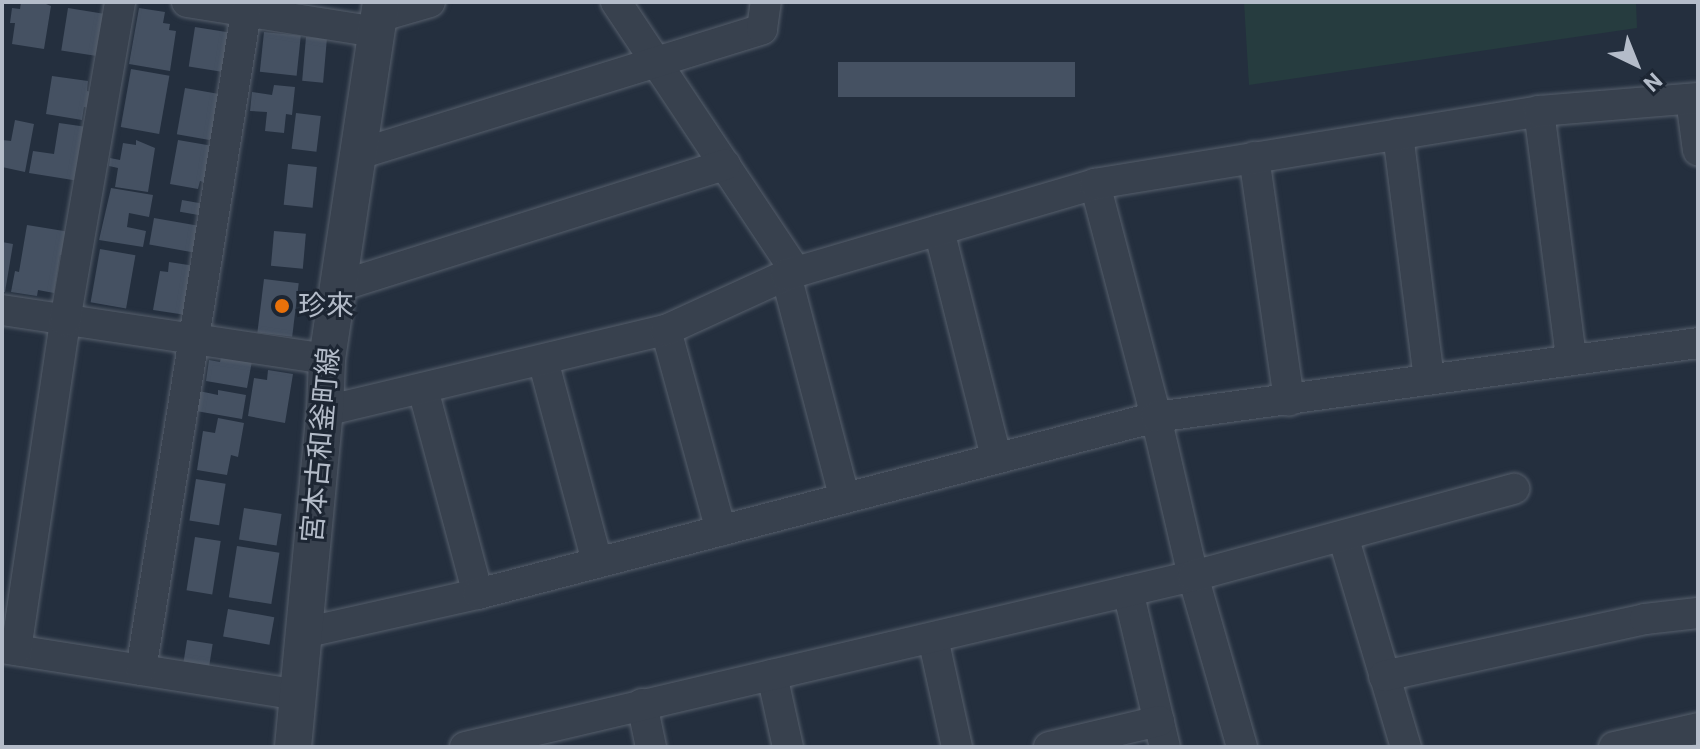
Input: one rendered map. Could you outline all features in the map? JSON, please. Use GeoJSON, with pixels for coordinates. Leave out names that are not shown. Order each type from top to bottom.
{"type":"FeatureCollection","features":[{"type":"Feature","properties":{"kind":"street"},"geometry":{"type":"LineString","coordinates":[[120,2],[9,649],[299,695]]}},
{"type":"Feature","properties":{"kind":"street"},"geometry":{"type":"LineString","coordinates":[[187,2],[246,12],[379,17],[430,2]]}},
{"type":"Feature","properties":{"kind":"street"},"geometry":{"type":"LineString","coordinates":[[616,2],[725,165],[791,274],[844,496]]}},
{"type":"Feature","properties":{"kind":"street"},"geometry":{"type":"LineString","coordinates":[[356,155],[762,29],[766,2]]}},
{"type":"Feature","properties":{"kind":"street"},"geometry":{"type":"LineString","coordinates":[[141,670],[246,12]]}},
{"type":"Feature","properties":{"kind":"street","name":"宮本古和釜町線"},"geometry":{"type":"LineString","coordinates":[[293,747],[325,411],[327,359],[379,17]]}},
{"type":"Feature","properties":{"kind":"street"},"geometry":{"type":"LineString","coordinates":[[325,411],[666,330],[791,274],[1095,184],[1539,111],[1694,98],[1698,151]]}},
{"type":"Feature","properties":{"kind":"street"},"geometry":{"type":"LineString","coordinates":[[1539,111],[1571,359]]}},
{"type":"Feature","properties":{"kind":"street"},"geometry":{"type":"LineString","coordinates":[[1398,134],[1429,379]]}},
{"type":"Feature","properties":{"kind":"street"},"geometry":{"type":"LineString","coordinates":[[1254,157],[1289,400]]}},
{"type":"Feature","properties":{"kind":"street"},"geometry":{"type":"LineString","coordinates":[[337,287],[725,165]]}},
{"type":"Feature","properties":{"kind":"street"},"geometry":{"type":"LineString","coordinates":[[1095,184],[1156,417],[1193,576],[1242,747]]}},
{"type":"Feature","properties":{"kind":"street"},"geometry":{"type":"LineString","coordinates":[[939,230],[996,457]]}},
{"type":"Feature","properties":{"kind":"street"},"geometry":{"type":"LineString","coordinates":[[2,310],[327,359]]}},
{"type":"Feature","properties":{"kind":"street"},"geometry":{"type":"LineString","coordinates":[[666,330],[721,531]]}},
{"type":"Feature","properties":{"kind":"street"},"geometry":{"type":"LineString","coordinates":[[303,633],[478,594],[1156,417],[1698,343]]}},
{"type":"Feature","properties":{"kind":"street"},"geometry":{"type":"LineString","coordinates":[[543,360],[597,562]]}},
{"type":"Feature","properties":{"kind":"street"},"geometry":{"type":"LineString","coordinates":[[423,389],[478,594]]}},
{"type":"Feature","properties":{"kind":"street"},"geometry":{"type":"LineString","coordinates":[[475,746],[1193,576],[1514,489]]}},
{"type":"Feature","properties":{"kind":"street"},"geometry":{"type":"LineString","coordinates":[[1343,536],[1406,747]]}},
{"type":"Feature","properties":{"kind":"street"},"geometry":{"type":"LineString","coordinates":[[1049,747],[1162,734],[1128,591]]}},
{"type":"Feature","properties":{"kind":"street"},"geometry":{"type":"LineString","coordinates":[[1384,676],[1645,619],[1698,613]]}},
{"type":"Feature","properties":{"kind":"street"},"geometry":{"type":"LineString","coordinates":[[933,638],[957,747]]}},
{"type":"Feature","properties":{"kind":"street"},"geometry":{"type":"LineString","coordinates":[[772,675],[788,747]]}},
{"type":"Feature","properties":{"kind":"street"},"geometry":{"type":"LineString","coordinates":[[642,704],[651,747]]}},
{"type":"Feature","properties":{"kind":"street"},"geometry":{"type":"LineString","coordinates":[[1614,747],[1698,728]]}},
{"type":"Feature","properties":{"kind":"green space"},"geometry":{"type":"Polygon","coordinates":[[[1244,2],[1636,2],[1637,28],[1249,85],[1244,2]]]}},
{"type":"Feature","properties":{"kind":"building"},"geometry":{"type":"Polygon","coordinates":[[[21,2],[41,2],[51,6],[44,49],[12,44],[15,23],[10,23],[12,8],[20,9],[21,2]]]}},
{"type":"Feature","properties":{"kind":"building"},"geometry":{"type":"Polygon","coordinates":[[[68,8],[104,14],[97,56],[61,50],[68,8]]]}},
{"type":"Feature","properties":{"kind":"building"},"geometry":{"type":"Polygon","coordinates":[[[139,8],[165,12],[163,23],[170,24],[169,30],[176,31],[170,71],[129,64],[139,8]]]}},
{"type":"Feature","properties":{"kind":"building"},"geometry":{"type":"Polygon","coordinates":[[[195,27],[233,33],[226,72],[189,67],[195,27]]]}},
{"type":"Feature","properties":{"kind":"building"},"geometry":{"type":"Polygon","coordinates":[[[264,32],[301,36],[297,76],[260,72],[264,32]]]}},
{"type":"Feature","properties":{"kind":"building"},"geometry":{"type":"Polygon","coordinates":[[[306,37],[327,39],[323,83],[302,81],[306,37]]]}},
{"type":"Feature","properties":{"kind":"building"},"geometry":{"type":"Polygon","coordinates":[[[838,62],[1075,62],[1075,97],[838,97],[838,62]]]}},
{"type":"Feature","properties":{"kind":"building"},"geometry":{"type":"Polygon","coordinates":[[[131,69],[169,76],[159,134],[121,127],[131,69]]]}},
{"type":"Feature","properties":{"kind":"building"},"geometry":{"type":"Polygon","coordinates":[[[52,76],[88,81],[87,91],[92,92],[89,108],[84,107],[82,120],[46,114],[52,76]]]}},
{"type":"Feature","properties":{"kind":"building"},"geometry":{"type":"Polygon","coordinates":[[[274,85],[295,87],[292,115],[286,114],[284,133],[265,131],[267,112],[250,111],[252,92],[272,95],[274,85]]]}},
{"type":"Feature","properties":{"kind":"building"},"geometry":{"type":"Polygon","coordinates":[[[185,88],[220,94],[212,141],[177,134],[185,88]]]}},
{"type":"Feature","properties":{"kind":"building"},"geometry":{"type":"Polygon","coordinates":[[[296,113],[321,116],[316,152],[292,149],[296,113]]]}},
{"type":"Feature","properties":{"kind":"building"},"geometry":{"type":"Polygon","coordinates":[[[15,120],[34,124],[25,172],[2,167],[2,140],[11,141],[15,120]]]}},
{"type":"Feature","properties":{"kind":"building"},"geometry":{"type":"Polygon","coordinates":[[[59,123],[87,127],[79,181],[29,173],[33,151],[54,154],[59,123]]]}},
{"type":"Feature","properties":{"kind":"building"},"geometry":{"type":"Polygon","coordinates":[[[136,140],[155,148],[148,192],[115,187],[118,168],[109,166],[110,158],[120,160],[123,143],[136,145],[136,140]]]}},
{"type":"Feature","properties":{"kind":"building"},"geometry":{"type":"Polygon","coordinates":[[[178,140],[213,146],[207,183],[200,181],[198,189],[170,184],[178,140]]]}},
{"type":"Feature","properties":{"kind":"building"},"geometry":{"type":"Polygon","coordinates":[[[288,164],[317,167],[313,208],[284,205],[288,164]]]}},
{"type":"Feature","properties":{"kind":"building"},"geometry":{"type":"Polygon","coordinates":[[[111,188],[153,195],[149,217],[129,213],[127,227],[146,231],[143,247],[99,240],[111,188]]]}},
{"type":"Feature","properties":{"kind":"building"},"geometry":{"type":"Polygon","coordinates":[[[182,200],[205,204],[203,216],[180,212],[182,200]]]}},
{"type":"Feature","properties":{"kind":"building"},"geometry":{"type":"Polygon","coordinates":[[[154,218],[201,226],[197,253],[149,245],[154,218]]]}},
{"type":"Feature","properties":{"kind":"building"},"geometry":{"type":"Polygon","coordinates":[[[27,225],[70,232],[66,256],[60,255],[54,293],[38,290],[37,296],[11,292],[15,271],[19,272],[27,225]]]}},
{"type":"Feature","properties":{"kind":"building"},"geometry":{"type":"Polygon","coordinates":[[[274,231],[306,234],[303,269],[271,266],[274,231]]]}},
{"type":"Feature","properties":{"kind":"building"},"geometry":{"type":"Polygon","coordinates":[[[2,242],[13,244],[5,292],[2,292],[2,242]]]}},
{"type":"Feature","properties":{"kind":"building"},"geometry":{"type":"Polygon","coordinates":[[[100,249],[135,255],[126,308],[91,302],[100,249]]]}},
{"type":"Feature","properties":{"kind":"building"},"geometry":{"type":"Polygon","coordinates":[[[169,262],[195,266],[186,315],[153,310],[160,271],[168,272],[169,262]]]}},
{"type":"Feature","properties":{"kind":"building"},"geometry":{"type":"Polygon","coordinates":[[[264,279],[299,283],[292,337],[257,333],[264,279]]]}},
{"type":"Feature","properties":{"kind":"building"},"geometry":{"type":"Polygon","coordinates":[[[221,357],[252,361],[247,388],[206,381],[209,360],[220,362],[221,357]]]}},
{"type":"Feature","properties":{"kind":"building"},"geometry":{"type":"Polygon","coordinates":[[[268,370],[293,374],[285,423],[248,416],[254,378],[267,380],[268,370]]]}},
{"type":"Feature","properties":{"kind":"building"},"geometry":{"type":"Polygon","coordinates":[[[218,390],[246,395],[242,419],[196,411],[199,391],[218,395],[218,390]]]}},
{"type":"Feature","properties":{"kind":"building"},"geometry":{"type":"Polygon","coordinates":[[[218,418],[244,423],[238,457],[231,455],[227,475],[197,470],[203,431],[215,433],[218,418]]]}},
{"type":"Feature","properties":{"kind":"building"},"geometry":{"type":"Polygon","coordinates":[[[196,479],[226,484],[219,525],[189,520],[196,479]]]}},
{"type":"Feature","properties":{"kind":"building"},"geometry":{"type":"Polygon","coordinates":[[[244,508],[282,514],[277,546],[239,540],[244,508]]]}},
{"type":"Feature","properties":{"kind":"building"},"geometry":{"type":"Polygon","coordinates":[[[195,537],[221,541],[212,594],[187,590],[195,537]]]}},
{"type":"Feature","properties":{"kind":"building"},"geometry":{"type":"Polygon","coordinates":[[[237,546],[279,553],[271,604],[229,597],[237,546]]]}},
{"type":"Feature","properties":{"kind":"building"},"geometry":{"type":"Polygon","coordinates":[[[228,609],[274,617],[269,645],[223,637],[228,609]]]}},
{"type":"Feature","properties":{"kind":"building"},"geometry":{"type":"Polygon","coordinates":[[[187,640],[213,644],[209,668],[183,664],[187,640]]]}},
{"type":"Feature","properties":{"kind":"place","name":"珍來"},"geometry":{"type":"Point","coordinates":[282,306]}}]}
